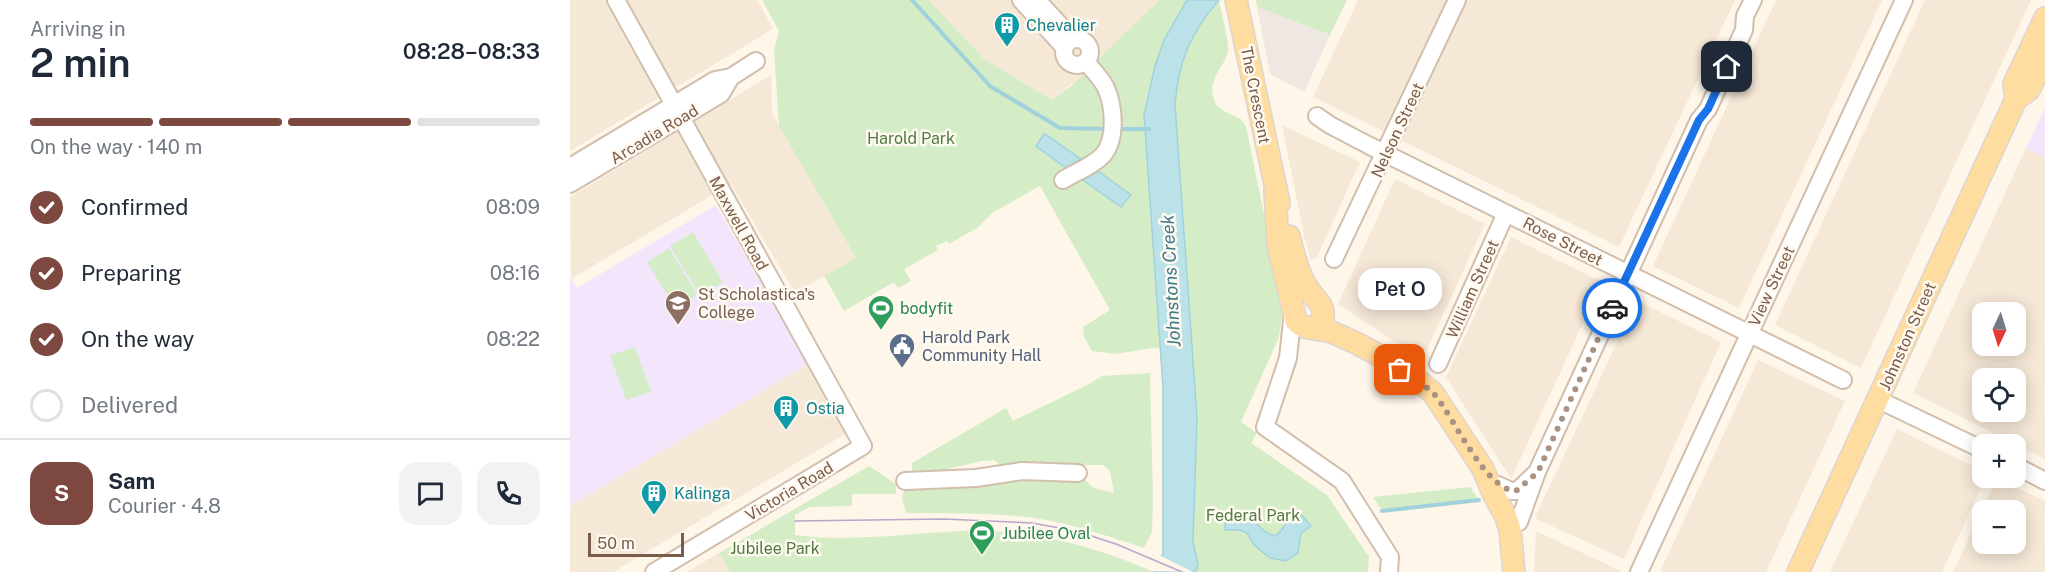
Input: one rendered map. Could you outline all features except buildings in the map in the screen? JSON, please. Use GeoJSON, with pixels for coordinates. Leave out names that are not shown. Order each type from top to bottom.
{"type":"FeatureCollection","features":[{"type":"Feature","properties":{"kind":"main road","name":"The Crescent"},"geometry":{"type":"LineString","coordinates":[[1238,9],[1275,191],[1299,268],[1309,291],[1339,324],[1372,352]]}},
{"type":"Feature","properties":{"kind":"main road","name":"Johnston Street"},"geometry":{"type":"LineString","coordinates":[[2016,99],[2014,84],[2045,18]]}},
{"type":"Feature","properties":{"kind":"main road","name":"Johnston Street"},"geometry":{"type":"LineString","coordinates":[[1798,572],[2016,99],[2029,90],[2045,56]]}},
{"type":"Feature","properties":{"kind":"main road","name":"The Crescent"},"geometry":{"type":"LineString","coordinates":[[1275,191],[1278,245],[1293,310]]}},
{"type":"Feature","properties":{"kind":"main road"},"geometry":{"type":"LineString","coordinates":[[1311,296],[1318,299],[1324,315],[1320,323],[1313,328],[1305,328],[1299,324],[1293,310],[1303,297],[1311,296]]}},
{"type":"Feature","properties":{"kind":"main road","name":"The Crescent"},"geometry":{"type":"LineString","coordinates":[[1313,328],[1333,332],[1372,352],[1432,393],[1483,469],[1497,485],[1519,522],[1521,538],[1515,572]]}},
{"type":"Feature","properties":{"kind":"main road","name":"The Crescent"},"geometry":{"type":"LineString","coordinates":[[1483,469],[1492,493],[1508,522],[1515,572]]}},
{"type":"Feature","properties":{"kind":"street","name":"Maxwell Road"},"geometry":{"type":"LineString","coordinates":[[616,0],[863,446]]}},
{"type":"Feature","properties":{"kind":"street"},"geometry":{"type":"LineString","coordinates":[[1021,0],[1069,43]]}},
{"type":"Feature","properties":{"kind":"street"},"geometry":{"type":"LineString","coordinates":[[1037,0],[1069,43]]}},
{"type":"Feature","properties":{"kind":"street","name":"Nelson Street"},"geometry":{"type":"LineString","coordinates":[[1334,259],[1386,154],[1457,0]]}},
{"type":"Feature","properties":{"kind":"street"},"geometry":{"type":"LineString","coordinates":[[1519,522],[1538,472],[1628,274],[1699,120],[1708,109],[1744,30],[1745,16],[1752,0]]}},
{"type":"Feature","properties":{"kind":"street","name":"View Street"},"geometry":{"type":"LineString","coordinates":[[1639,572],[1904,0]]}},
{"type":"Feature","properties":{"kind":"street"},"geometry":{"type":"LineString","coordinates":[[1064,180],[1100,158],[1106,150],[1112,129],[1106,88],[1086,62],[1078,65],[1071,64],[1065,58],[1069,43]]}},
{"type":"Feature","properties":{"kind":"street","name":"Arcadia Road"},"geometry":{"type":"LineString","coordinates":[[570,167],[676,112],[721,94],[731,77],[756,61]]}},
{"type":"Feature","properties":{"kind":"street","name":"Arcadia Road"},"geometry":{"type":"LineString","coordinates":[[570,184],[676,112]]}},
{"type":"Feature","properties":{"kind":"street","name":"Rose Street"},"geometry":{"type":"LineString","coordinates":[[1317,116],[1386,154],[1843,380]]}},
{"type":"Feature","properties":{"kind":"street","name":"William Street"},"geometry":{"type":"LineString","coordinates":[[1438,364],[1506,213]]}},
{"type":"Feature","properties":{"kind":"street"},"geometry":{"type":"LineString","coordinates":[[1293,310],[1289,355],[1265,427],[1342,482],[1390,557],[1389,572]]}},
{"type":"Feature","properties":{"kind":"street"},"geometry":{"type":"LineString","coordinates":[[1278,388],[1293,369],[1302,340],[1313,328]]}},
{"type":"Feature","properties":{"kind":"street"},"geometry":{"type":"LineString","coordinates":[[1879,400],[1972,445]]}},
{"type":"Feature","properties":{"kind":"street","name":"Victoria Road"},"geometry":{"type":"LineString","coordinates":[[654,572],[863,446]]}},
{"type":"Feature","properties":{"kind":"street"},"geometry":{"type":"LineString","coordinates":[[905,481],[976,478],[1023,471],[1078,473]]}},
{"type":"Feature","properties":{"kind":"street"},"geometry":{"type":"LineString","coordinates":[[2026,471],[2045,481]]}},
{"type":"Feature","properties":{"kind":"street"},"geometry":{"type":"LineString","coordinates":[[1497,485],[1516,491],[1538,472]]}},
{"type":"Feature","properties":{"kind":"shaded area"},"geometry":{"type":"Polygon","coordinates":[[[570,0],[758,0],[773,29],[570,151],[570,0]]]}},
{"type":"Feature","properties":{"kind":"shaded area"},"geometry":{"type":"Polygon","coordinates":[[[929,0],[1159,0],[1086,72],[1052,100],[984,59],[929,0]]]}},
{"type":"Feature","properties":{"kind":"shaded area"},"geometry":{"type":"Polygon","coordinates":[[[1358,0],[1735,0],[1619,247],[1313,97],[1358,0]]]}},
{"type":"Feature","properties":{"kind":"shaded area"},"geometry":{"type":"Polygon","coordinates":[[[1776,0],[1882,0],[1739,308],[1653,266],[1776,0]]]}},
{"type":"Feature","properties":{"kind":"shaded area"},"geometry":{"type":"Polygon","coordinates":[[[1925,0],[2031,0],[1861,368],[1775,325],[1925,0]]]}},
{"type":"Feature","properties":{"kind":"shaded area"},"geometry":{"type":"Polygon","coordinates":[[[1257,7],[1330,35],[1304,92],[1270,74],[1257,7]]]}},
{"type":"Feature","properties":{"kind":"shaded area"},"geometry":{"type":"Polygon","coordinates":[[[771,75],[772,113],[856,258],[795,293],[731,184],[571,279],[570,197],[771,75]]]}},
{"type":"Feature","properties":{"kind":"shaded area"},"geometry":{"type":"Polygon","coordinates":[[[2045,108],[2045,158],[2026,148],[2045,108]]]}},
{"type":"Feature","properties":{"kind":"shaded area"},"geometry":{"type":"Polygon","coordinates":[[[1282,125],[1360,162],[1317,257],[1311,260],[1305,240],[1282,125]]]}},
{"type":"Feature","properties":{"kind":"shaded area"},"geometry":{"type":"Polygon","coordinates":[[[2026,148],[2045,158],[2045,459],[2026,450],[2026,434],[1995,434],[1913,393],[2026,148]]]}},
{"type":"Feature","properties":{"kind":"shaded area"},"geometry":{"type":"Polygon","coordinates":[[[1395,179],[1485,224],[1422,360],[1338,304],[1395,179]]]}},
{"type":"Feature","properties":{"kind":"shaded area","name":"St Scholastica's College"},"geometry":{"type":"Polygon","coordinates":[[[716,205],[808,364],[570,506],[570,277],[577,288],[716,205]]]}},
{"type":"Feature","properties":{"kind":"shaded area"},"geometry":{"type":"Polygon","coordinates":[[[1511,237],[1602,282],[1511,479],[1446,377],[1511,237]]]}},
{"type":"Feature","properties":{"kind":"shaded area"},"geometry":{"type":"Polygon","coordinates":[[[1640,302],[1721,342],[1624,559],[1536,519],[1536,515],[1635,304],[1640,302]]]}},
{"type":"Feature","properties":{"kind":"shaded area"},"geometry":{"type":"Polygon","coordinates":[[[1758,360],[1845,401],[1766,572],[1660,572],[1758,360]]]}},
{"type":"Feature","properties":{"kind":"shaded area"},"geometry":{"type":"Polygon","coordinates":[[[808,364],[847,433],[613,572],[570,572],[570,506],[808,364]]]}},
{"type":"Feature","properties":{"kind":"shaded area"},"geometry":{"type":"Polygon","coordinates":[[[1897,429],[1972,466],[1972,488],[1981,488],[1975,500],[1972,500],[1972,507],[1942,572],[1830,572],[1897,429]]]}},
{"type":"Feature","properties":{"kind":"shaded area"},"geometry":{"type":"Polygon","coordinates":[[[1992,488],[2018,488],[2045,501],[2045,572],[1953,572],[1972,531],[1972,554],[2026,554],[2026,500],[1987,500],[1992,488]]]}},
{"type":"Feature","properties":{"kind":"shaded area"},"geometry":{"type":"Polygon","coordinates":[[[1536,531],[1621,571],[1534,572],[1536,531]]]}},
{"type":"Feature","properties":{"kind":"shaded area"},"geometry":{"type":"Polygon","coordinates":[[[719,553],[730,572],[687,572],[719,553]]]}},
{"type":"Feature","properties":{"kind":"green space","name":"Harold Park"},"geometry":{"type":"Polygon","coordinates":[[[762,0],[929,0],[984,59],[1052,100],[1071,86],[1159,0],[1187,0],[1164,40],[1155,66],[1144,114],[1160,347],[1115,354],[1092,351],[1084,337],[1083,327],[1110,310],[1040,186],[992,213],[977,228],[949,244],[947,241],[936,246],[938,250],[904,269],[911,281],[898,288],[894,282],[844,311],[824,276],[856,258],[779,126],[774,50],[779,31],[762,0]]]}},
{"type":"Feature","properties":{"kind":"green space"},"geometry":{"type":"Polygon","coordinates":[[[1256,0],[1347,0],[1330,35],[1257,7],[1256,0]]]}},
{"type":"Feature","properties":{"kind":"green space","name":"Federal Park"},"geometry":{"type":"Polygon","coordinates":[[[1219,1],[1227,35],[1228,52],[1214,81],[1212,93],[1221,109],[1239,118],[1246,126],[1283,307],[1279,337],[1241,422],[1257,433],[1251,443],[1327,495],[1369,557],[1368,572],[1196,572],[1198,564],[1193,543],[1197,417],[1175,105],[1179,75],[1188,49],[1201,24],[1219,1]]]}},
{"type":"Feature","properties":{"kind":"green space"},"geometry":{"type":"Polygon","coordinates":[[[693,232],[723,282],[700,296],[670,246],[693,232]]]}},
{"type":"Feature","properties":{"kind":"green space"},"geometry":{"type":"Polygon","coordinates":[[[669,248],[697,295],[675,308],[647,262],[669,248]]]}},
{"type":"Feature","properties":{"kind":"green space"},"geometry":{"type":"Polygon","coordinates":[[[635,347],[651,392],[626,400],[610,355],[635,347]]]}},
{"type":"Feature","properties":{"kind":"green space"},"geometry":{"type":"Polygon","coordinates":[[[1150,373],[1152,532],[1144,548],[1080,528],[1041,519],[990,514],[906,513],[902,499],[905,485],[1059,476],[1085,480],[1094,488],[1114,493],[1110,471],[1103,465],[1001,466],[994,460],[912,477],[912,463],[1006,408],[1013,421],[1102,376],[1150,373]]]}},
{"type":"Feature","properties":{"kind":"green space","name":"Jubilee Park"},"geometry":{"type":"Polygon","coordinates":[[[869,466],[896,484],[896,494],[852,494],[852,506],[809,507],[795,515],[795,535],[857,538],[959,531],[1009,532],[1083,546],[1154,572],[730,572],[719,553],[869,466]]]}},
{"type":"Feature","properties":{"kind":"green space"},"geometry":{"type":"Polygon","coordinates":[[[1470,487],[1480,502],[1383,512],[1373,497],[1470,487]]]}},
{"type":"Feature","properties":{"kind":"water","name":"Johnstons Creek"},"geometry":{"type":"Polygon","coordinates":[[[1187,0],[1219,0],[1201,24],[1188,48],[1179,75],[1175,105],[1197,417],[1193,542],[1198,564],[1196,572],[1154,572],[1163,553],[1163,387],[1144,115],[1155,66],[1164,40],[1187,0]]]}},
{"type":"Feature","properties":{"kind":"water"},"geometry":{"type":"Polygon","coordinates":[[[1044,134],[1081,159],[1066,168],[1036,146],[1044,134]]]}},
{"type":"Feature","properties":{"kind":"water"},"geometry":{"type":"Polygon","coordinates":[[[1098,171],[1131,195],[1121,207],[1083,180],[1098,171]]]}},
{"type":"Feature","properties":{"kind":"water"},"geometry":{"type":"Polygon","coordinates":[[[1297,510],[1311,526],[1301,533],[1298,553],[1286,561],[1270,558],[1254,545],[1247,533],[1240,530],[1225,530],[1226,513],[1238,513],[1251,518],[1265,532],[1275,536],[1297,510]]]}},
{"type":"Feature","properties":{"kind":"pier"},"geometry":{"type":"Polygon","coordinates":[[[1159,555],[1193,572],[1151,571],[1159,555]]]}},
{"type":"Feature","properties":{"kind":"waterway"},"geometry":{"type":"LineString","coordinates":[[912,0],[990,86],[1060,128],[1107,129]]}},
{"type":"Feature","properties":{"kind":"waterway"},"geometry":{"type":"LineString","coordinates":[[1117,129],[1149,129]]}},
{"type":"Feature","properties":{"kind":"waterway"},"geometry":{"type":"LineString","coordinates":[[1382,511],[1479,500]]}},
{"type":"Feature","properties":{"kind":"tram line"},"geometry":{"type":"LineString","coordinates":[[795,521],[944,519],[1032,523],[1076,531],[1116,544],[1182,572]]}},
{"type":"Feature","properties":{"kind":"way so far"},"geometry":{"type":"LineString","coordinates":[[1400,370],[1432,393],[1483,469],[1497,485],[1516,491],[1538,472],[1612,308]]}},
{"type":"Feature","properties":{"kind":"place","name":"Chevalier"},"geometry":{"type":"Point","coordinates":[1007,48]}},
{"type":"Feature","properties":{"kind":"place","name":"St Scholastica's College"},"geometry":{"type":"Point","coordinates":[678,326]}},
{"type":"Feature","properties":{"kind":"place","name":"bodyfit"},"geometry":{"type":"Point","coordinates":[881,331]}},
{"type":"Feature","properties":{"kind":"place","name":"Harold Park Community Hall"},"geometry":{"type":"Point","coordinates":[902,369]}},
{"type":"Feature","properties":{"kind":"place","name":"Pet O"},"geometry":{"type":"Point","coordinates":[1400,370]}},
{"type":"Feature","properties":{"kind":"place","name":"Ostia"},"geometry":{"type":"Point","coordinates":[786,431]}},
{"type":"Feature","properties":{"kind":"place","name":"Kalinga"},"geometry":{"type":"Point","coordinates":[654,516]}},
{"type":"Feature","properties":{"kind":"place","name":"Jubilee Oval"},"geometry":{"type":"Point","coordinates":[982,556]}},
{"type":"Feature","properties":{"kind":"route"},"geometry":{"type":"LineString","coordinates":[[1612,308],[1699,120],[1708,109],[1727,67]]}}]}
